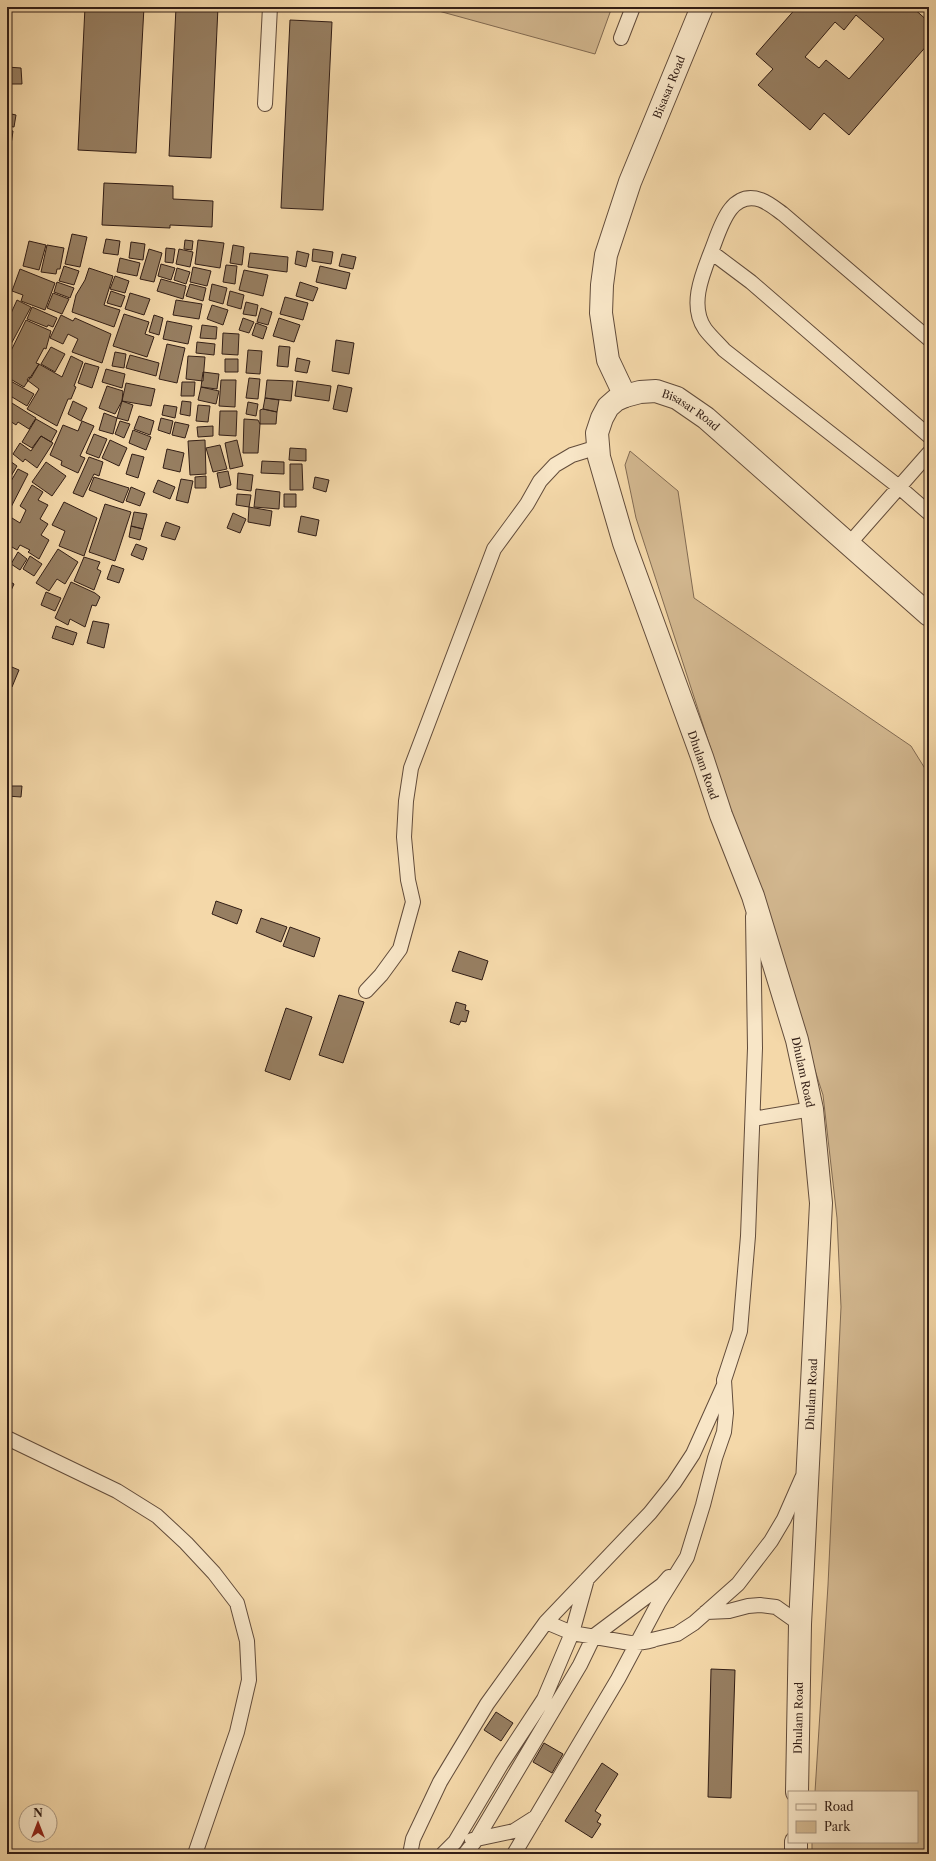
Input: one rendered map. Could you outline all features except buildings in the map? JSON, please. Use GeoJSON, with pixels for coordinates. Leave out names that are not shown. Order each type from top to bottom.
{"type":"FeatureCollection","features":[{"type":"Feature","properties":{"kind":"street","name":"Bisasar Road"},"geometry":{"type":"LineString","coordinates":[[702,7],[630,182],[606,255],[602,285],[601,313],[608,360],[625,396],[640,392],[656,391],[677,398],[706,418],[848,544],[927,609]]}},
{"type":"Feature","properties":{"kind":"street","name":"Dhulam Road"},"geometry":{"type":"LineString","coordinates":[[625,396],[612,403],[602,418],[597,433],[599,457],[607,489],[624,543],[702,758],[721,816],[753,896],[797,1040],[812,1109],[821,1203],[800,1624],[797,1791]]}},
{"type":"Feature","properties":{"kind":"lane"},"geometry":{"type":"LineString","coordinates":[[265,104],[270,7]]}},
{"type":"Feature","properties":{"kind":"lane"},"geometry":{"type":"LineString","coordinates":[[621,38],[633,7]]}},
{"type":"Feature","properties":{"kind":"lane"},"geometry":{"type":"LineString","coordinates":[[929,339],[783,214],[762,200],[751,198],[742,200],[734,204],[728,211],[702,273],[698,293],[698,311],[704,328],[724,350],[899,488],[929,514]]}},
{"type":"Feature","properties":{"kind":"lane"},"geometry":{"type":"LineString","coordinates":[[711,252],[751,282],[929,436]]}},
{"type":"Feature","properties":{"kind":"lane"},"geometry":{"type":"LineString","coordinates":[[366,991],[381,975],[400,949],[412,902],[408,880],[404,837],[406,801],[411,768],[494,549],[527,504],[540,481],[555,465],[572,455],[598,447]]}},
{"type":"Feature","properties":{"kind":"lane"},"geometry":{"type":"LineString","coordinates":[[848,544],[929,453]]}},
{"type":"Feature","properties":{"kind":"lane"},"geometry":{"type":"LineString","coordinates":[[410,1854],[413,1839],[425,1813],[461,1746],[487,1704],[546,1622],[588,1576],[650,1513],[674,1483],[693,1454],[725,1383],[740,1330],[748,1236],[753,1119],[755,985],[753,896]]}},
{"type":"Feature","properties":{"kind":"lane"},"geometry":{"type":"LineString","coordinates":[[753,1119],[812,1109]]}},
{"type":"Feature","properties":{"kind":"lane"},"geometry":{"type":"LineString","coordinates":[[514,1854],[538,1816],[639,1642],[659,1602],[687,1557],[704,1505],[715,1458],[724,1432],[726,1414],[725,1383]]}},
{"type":"Feature","properties":{"kind":"lane"},"geometry":{"type":"LineString","coordinates":[[7,1438],[117,1491],[157,1516],[186,1543],[214,1573],[237,1603],[247,1641],[249,1680],[237,1732],[195,1854]]}},
{"type":"Feature","properties":{"kind":"lane"},"geometry":{"type":"LineString","coordinates":[[546,1622],[572,1633],[639,1642],[677,1634],[706,1612],[738,1584],[771,1541],[798,1489],[807,1462]]}},
{"type":"Feature","properties":{"kind":"lane"},"geometry":{"type":"LineString","coordinates":[[465,1854],[476,1840],[580,1665],[594,1636],[662,1584],[687,1557]]}},
{"type":"Feature","properties":{"kind":"lane"},"geometry":{"type":"LineString","coordinates":[[443,1854],[455,1842],[502,1763],[544,1699],[572,1633],[588,1576]]}},
{"type":"Feature","properties":{"kind":"lane"},"geometry":{"type":"LineString","coordinates":[[706,1612],[729,1611],[748,1606],[760,1605],[776,1607],[800,1624]]}},
{"type":"Feature","properties":{"kind":"lane"},"geometry":{"type":"LineString","coordinates":[[455,1842],[476,1840],[514,1830],[538,1816]]}},
{"type":"Feature","properties":{"kind":"green space"},"geometry":{"type":"Polygon","coordinates":[[[424,7],[612,7],[595,54],[424,7]]]}},
{"type":"Feature","properties":{"kind":"green space"},"geometry":{"type":"Polygon","coordinates":[[[630,451],[678,491],[694,598],[911,746],[929,775],[929,1854],[812,1854],[812,1843],[918,1843],[918,1791],[815,1791],[828,1585],[841,1307],[837,1218],[823,1095],[636,518],[625,465],[630,451]]]}}]}
